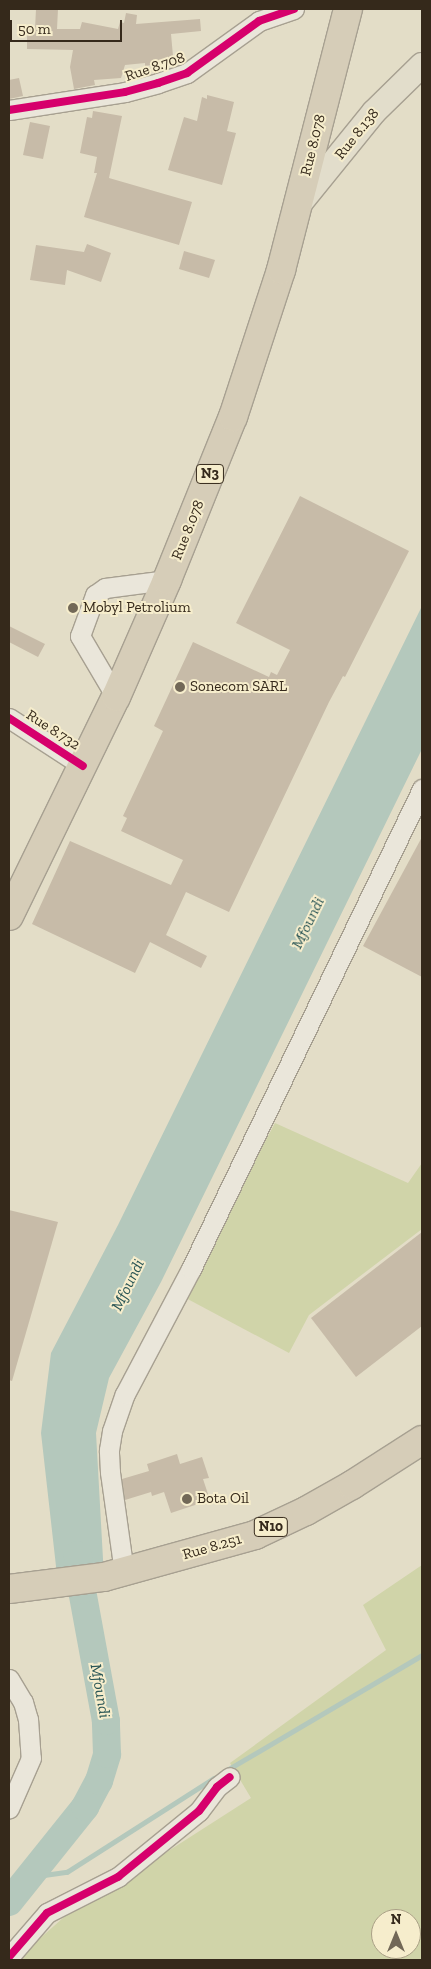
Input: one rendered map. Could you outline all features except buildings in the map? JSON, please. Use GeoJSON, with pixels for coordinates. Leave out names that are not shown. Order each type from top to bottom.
{"type":"FeatureCollection","features":[{"type":"Feature","properties":{"kind":"highway","name":"Rue 8.078"},"geometry":{"type":"LineString","coordinates":[[9,916],[116,697],[167,580],[233,417],[281,270],[348,9]]}},
{"type":"Feature","properties":{"kind":"highway","name":"Rue 8.251"},"geometry":{"type":"LineString","coordinates":[[9,1589],[58,1584],[114,1575],[256,1535],[306,1511],[352,1485],[422,1440]]}},
{"type":"Feature","properties":{"kind":"main road","name":"Rue 8.138"},"geometry":{"type":"LineString","coordinates":[[297,207],[374,112],[422,65]]}},
{"type":"Feature","properties":{"kind":"street","name":"Rue 8.708"},"geometry":{"type":"LineString","coordinates":[[9,110],[125,92],[187,73],[259,21],[294,9]]}},
{"type":"Feature","properties":{"kind":"street"},"geometry":{"type":"LineString","coordinates":[[116,697],[80,636],[95,595],[105,588],[167,580]]}},
{"type":"Feature","properties":{"kind":"street","name":"Rue 8.732"},"geometry":{"type":"LineString","coordinates":[[9,718],[83,766]]}},
{"type":"Feature","properties":{"kind":"street"},"geometry":{"type":"LineString","coordinates":[[114,1575],[109,1450],[112,1431],[125,1394],[191,1269],[422,789]]}},
{"type":"Feature","properties":{"kind":"street"},"geometry":{"type":"LineString","coordinates":[[9,1679],[23,1702],[28,1719],[32,1758],[9,1808]]}},
{"type":"Feature","properties":{"kind":"street"},"geometry":{"type":"LineString","coordinates":[[9,1957],[47,1913],[118,1877],[199,1811],[217,1787],[230,1777]]}},
{"type":"Feature","properties":{"kind":"green space"},"geometry":{"type":"Polygon","coordinates":[[[275,1123],[408,1183],[422,1163],[422,1229],[309,1315],[289,1353],[182,1296],[275,1123]]]}},
{"type":"Feature","properties":{"kind":"green space"},"geometry":{"type":"Polygon","coordinates":[[[422,1565],[422,1960],[21,1960],[37,1941],[72,1910],[120,1882],[251,1798],[230,1763],[386,1650],[363,1605],[422,1565]]]}},
{"type":"Feature","properties":{"kind":"water"},"geometry":{"type":"Polygon","coordinates":[[[422,606],[422,749],[161,1282],[109,1378],[96,1433],[104,1577],[58,1584],[41,1433],[51,1353],[118,1225],[422,606]]]}},
{"type":"Feature","properties":{"kind":"waterway","name":"Mfoundi"},"geometry":{"type":"LineString","coordinates":[[9,1902],[85,1807],[99,1781],[107,1754],[106,1721],[82,1590],[78,1555]]}},
{"type":"Feature","properties":{"kind":"waterway"},"geometry":{"type":"LineString","coordinates":[[227,1770],[422,1655]]}},
{"type":"Feature","properties":{"kind":"waterway"},"geometry":{"type":"LineString","coordinates":[[30,1877],[67,1872],[214,1778]]}},
{"type":"Feature","properties":{"kind":"cycle path"},"geometry":{"type":"LineString","coordinates":[[9,110],[125,92],[187,73],[259,21],[294,9]]}},
{"type":"Feature","properties":{"kind":"cycle path"},"geometry":{"type":"LineString","coordinates":[[9,718],[83,766]]}},
{"type":"Feature","properties":{"kind":"cycle path"},"geometry":{"type":"LineString","coordinates":[[9,1957],[47,1913],[118,1877],[199,1811],[217,1787],[230,1777]]}},
{"type":"Feature","properties":{"kind":"place","name":"Mobyl Petrolium"},"geometry":{"type":"Point","coordinates":[73,608]}},
{"type":"Feature","properties":{"kind":"place","name":"Sonecom SARL"},"geometry":{"type":"Point","coordinates":[180,687]}},
{"type":"Feature","properties":{"kind":"place","name":"Bota Oil"},"geometry":{"type":"Point","coordinates":[187,1499]}}]}
